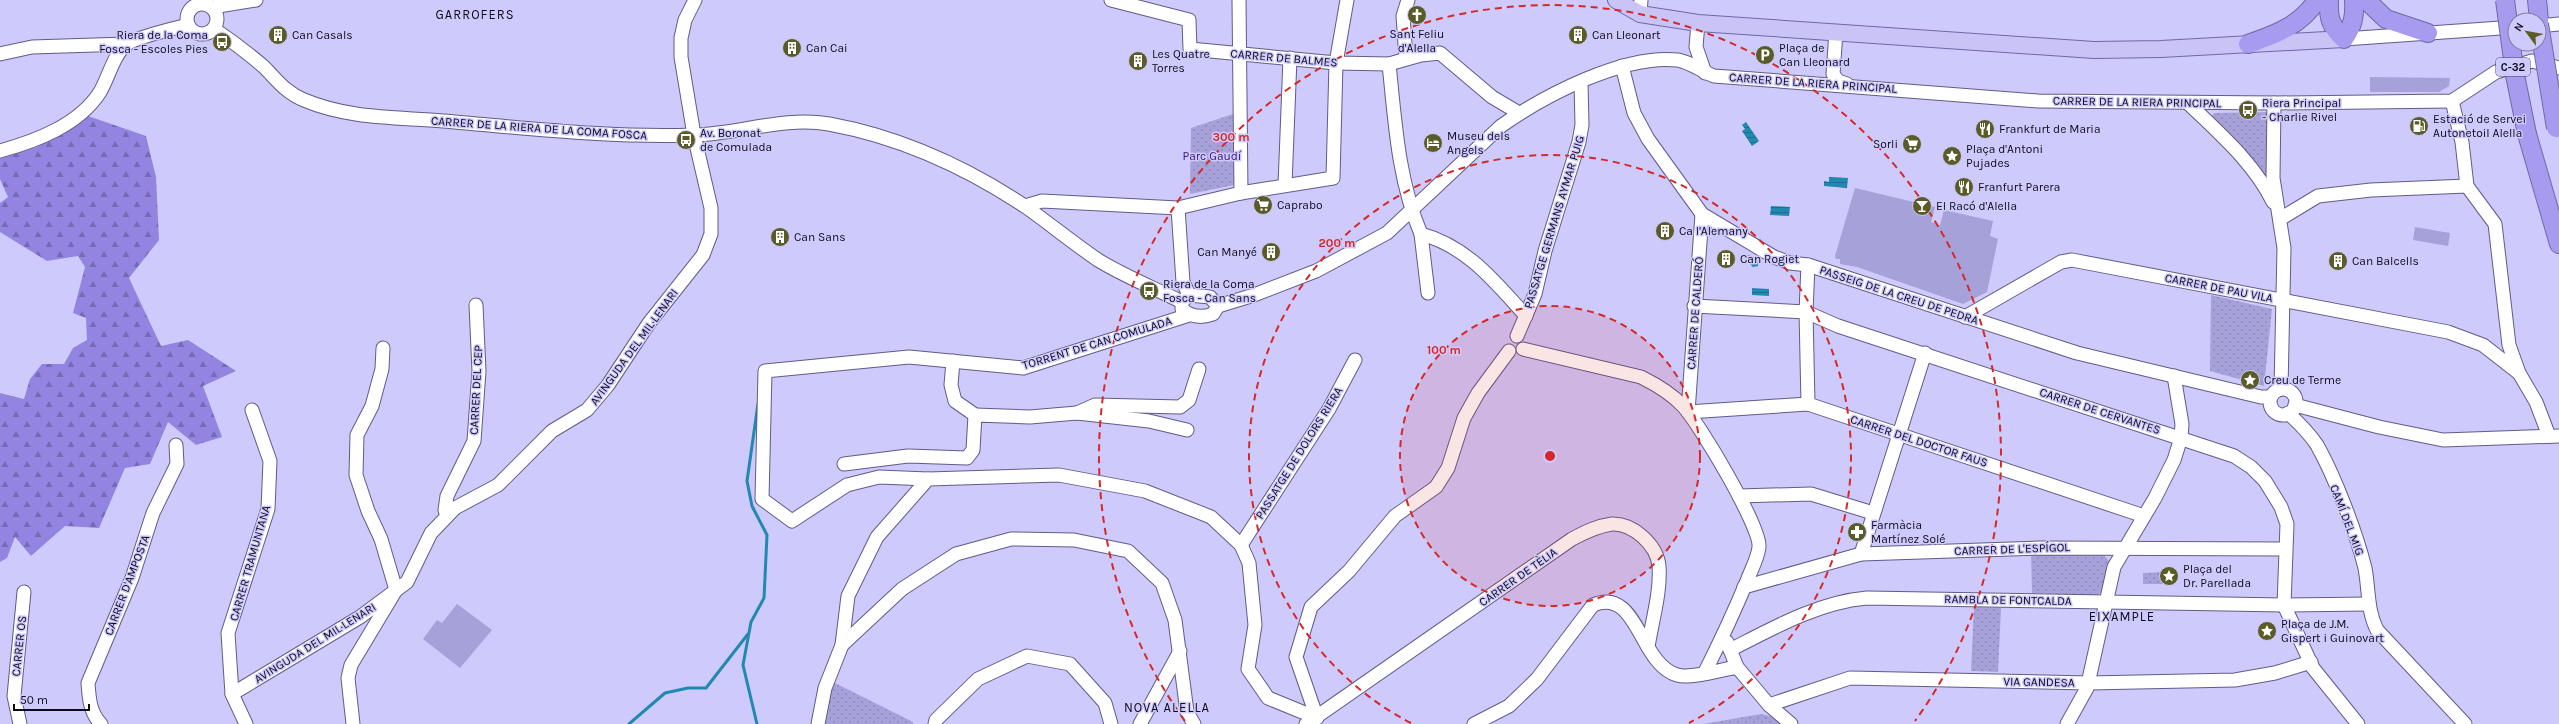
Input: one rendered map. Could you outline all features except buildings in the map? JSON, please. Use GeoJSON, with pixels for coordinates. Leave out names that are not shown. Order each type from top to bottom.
{"type":"FeatureCollection","features":[{"type":"Feature","properties":{"kind":"highway"},"geometry":{"type":"LineString","coordinates":[[2248,44],[2284,31],[2309,12],[2317,0]]}},
{"type":"Feature","properties":{"kind":"highway"},"geometry":{"type":"LineString","coordinates":[[2329,0],[2328,16],[2333,28],[2344,39],[2351,28],[2355,16],[2354,0]]}},
{"type":"Feature","properties":{"kind":"highway"},"geometry":{"type":"LineString","coordinates":[[2366,0],[2386,19],[2428,33]]}},
{"type":"Feature","properties":{"kind":"highway","name":"C-32"},"geometry":{"type":"LineString","coordinates":[[2505,0],[2514,75],[2527,134],[2559,244]]}},
{"type":"Feature","properties":{"kind":"highway"},"geometry":{"type":"LineString","coordinates":[[2537,0],[2538,12]]}},
{"type":"Feature","properties":{"kind":"highway","name":"C-32"},"geometry":{"type":"LineString","coordinates":[[2544,52],[2558,133]]}},
{"type":"Feature","properties":{"kind":"main road"},"geometry":{"type":"LineString","coordinates":[[1616,0],[1698,23],[2094,50],[2161,49],[2344,39]]}},
{"type":"Feature","properties":{"kind":"street"},"geometry":{"type":"LineString","coordinates":[[212,7],[217,15],[214,29],[202,35],[192,31],[188,25],[189,11],[196,5],[204,4],[212,7],[256,0]]}},
{"type":"Feature","properties":{"kind":"street","name":"AVINGUDA DEL MIL·LENARI"},"geometry":{"type":"LineString","coordinates":[[232,694],[360,617],[407,582],[431,533],[455,508],[498,485],[552,431],[587,410],[608,385],[649,323],[703,255],[711,234],[711,208],[694,135],[681,57],[681,38],[685,20],[695,0]]}},
{"type":"Feature","properties":{"kind":"street"},"geometry":{"type":"LineString","coordinates":[[1111,0],[1152,6]]}},
{"type":"Feature","properties":{"kind":"street"},"geometry":{"type":"LineString","coordinates":[[1239,0],[1241,193]]}},
{"type":"Feature","properties":{"kind":"street"},"geometry":{"type":"LineString","coordinates":[[1025,206],[1042,202],[1178,208],[1241,193],[1333,178],[1336,63],[1347,0]]}},
{"type":"Feature","properties":{"kind":"street"},"geometry":{"type":"LineString","coordinates":[[1406,58],[1403,16],[1408,0]]}},
{"type":"Feature","properties":{"kind":"street","name":"CARRER DE BALMES"},"geometry":{"type":"LineString","coordinates":[[1152,6],[1189,20],[1190,49],[1336,63],[1390,64],[1406,58],[1440,53],[1492,97],[1519,114]]}},
{"type":"Feature","properties":{"kind":"street"},"geometry":{"type":"LineString","coordinates":[[1698,23],[1696,48],[1705,73]]}},
{"type":"Feature","properties":{"kind":"street"},"geometry":{"type":"LineString","coordinates":[[2547,24],[2559,24]]}},
{"type":"Feature","properties":{"kind":"street"},"geometry":{"type":"LineString","coordinates":[[0,54],[32,48],[127,44],[188,25]]}},
{"type":"Feature","properties":{"kind":"street"},"geometry":{"type":"LineString","coordinates":[[2344,39],[2507,28]]}},
{"type":"Feature","properties":{"kind":"street","name":"CARRER DE LA RIERA DE LA COMA FOSCA"},"geometry":{"type":"LineString","coordinates":[[214,29],[240,46],[286,91],[323,107],[361,116],[588,134],[654,137],[694,135],[798,122],[827,124],[922,149],[1025,206],[1099,261],[1185,299]]}},
{"type":"Feature","properties":{"kind":"street"},"geometry":{"type":"LineString","coordinates":[[1836,32],[1833,74],[1838,81],[1851,85]]}},
{"type":"Feature","properties":{"kind":"street"},"geometry":{"type":"LineString","coordinates":[[0,151],[46,136],[75,118],[100,93],[116,59],[127,44]]}},
{"type":"Feature","properties":{"kind":"street"},"geometry":{"type":"LineString","coordinates":[[1185,299],[1210,297],[1218,306],[1254,295],[1316,271],[1387,232],[1501,126],[1539,101],[1622,66],[1651,60],[1680,60],[1691,55],[1696,48]]}},
{"type":"Feature","properties":{"kind":"street"},"geometry":{"type":"LineString","coordinates":[[1285,185],[1290,58]]}},
{"type":"Feature","properties":{"kind":"street"},"geometry":{"type":"LineString","coordinates":[[1680,60],[1705,73]]}},
{"type":"Feature","properties":{"kind":"street"},"geometry":{"type":"LineString","coordinates":[[2292,409],[2293,394],[2281,389],[2273,393],[2270,397],[2271,408],[2279,414],[2292,409],[2443,440],[2554,436],[2519,373],[2509,345],[2495,224],[2466,186],[2462,142],[2452,101],[2496,72],[2532,61],[2559,68]]}},
{"type":"Feature","properties":{"kind":"street"},"geometry":{"type":"LineString","coordinates":[[1390,64],[1396,140],[1411,210],[1421,234],[1428,293]]}},
{"type":"Feature","properties":{"kind":"street","name":"PASSEIG DE LA CREU DE PEDRA"},"geometry":{"type":"LineString","coordinates":[[1622,66],[1634,113],[1648,139],[1702,214],[1774,257],[1790,263],[1808,265],[2077,353],[2261,397],[2270,397]]}},
{"type":"Feature","properties":{"kind":"street","name":"CARRER DE LA RIERA PRINCIPAL"},"geometry":{"type":"LineString","coordinates":[[1705,73],[1714,76],[1815,82],[2038,101],[2189,104],[2452,101]]}},
{"type":"Feature","properties":{"kind":"street"},"geometry":{"type":"LineString","coordinates":[[1815,82],[1833,74]]}},
{"type":"Feature","properties":{"kind":"street","name":"PASSATGE GERMANS AYMAR PUIG"},"geometry":{"type":"LineString","coordinates":[[1517,336],[1535,294],[1545,250],[1579,142],[1582,125],[1581,82]]}},
{"type":"Feature","properties":{"kind":"street"},"geometry":{"type":"LineString","coordinates":[[2274,103],[2268,179],[2278,215],[2284,248],[2281,389]]}},
{"type":"Feature","properties":{"kind":"street"},"geometry":{"type":"LineString","coordinates":[[2189,104],[2268,179]]}},
{"type":"Feature","properties":{"kind":"street"},"geometry":{"type":"LineString","coordinates":[[2278,215],[2318,196],[2371,190],[2466,186]]}},
{"type":"Feature","properties":{"kind":"street"},"geometry":{"type":"LineString","coordinates":[[1178,208],[1185,299],[1182,309],[1189,315]]}},
{"type":"Feature","properties":{"kind":"street","name":"CARRER DE CALDERÓ"},"geometry":{"type":"LineString","coordinates":[[1688,412],[1694,306],[1702,214]]}},
{"type":"Feature","properties":{"kind":"street"},"geometry":{"type":"LineString","coordinates":[[1421,234],[1440,239],[1480,266],[1526,316]]}},
{"type":"Feature","properties":{"kind":"street","name":"CARRER DE PAU VILA"},"geometry":{"type":"LineString","coordinates":[[1965,317],[2061,262],[2072,260],[2448,332],[2482,345],[2503,348],[2509,345]]}},
{"type":"Feature","properties":{"kind":"street"},"geometry":{"type":"LineString","coordinates":[[1808,265],[1806,312],[1808,404]]}},
{"type":"Feature","properties":{"kind":"street","name":"CARRER DEL CEP"},"geometry":{"type":"LineString","coordinates":[[448,516],[445,510],[447,496],[474,441],[479,371],[476,305]]}},
{"type":"Feature","properties":{"kind":"street","name":"TORRENT DE CAN COMULADA"},"geometry":{"type":"LineString","coordinates":[[928,479],[879,478],[847,485],[792,520],[762,500],[765,371],[909,357],[1022,368],[1189,315],[1205,316],[1213,314],[1218,306]]}},
{"type":"Feature","properties":{"kind":"street"},"geometry":{"type":"LineString","coordinates":[[1694,306],[1806,312]]}},
{"type":"Feature","properties":{"kind":"street","name":"CARRER DE CERVANTES"},"geometry":{"type":"LineString","coordinates":[[1806,312],[1838,326],[2234,456],[2251,467],[2265,481],[2281,507],[2286,524],[2284,605]]}},
{"type":"Feature","properties":{"kind":"street"},"geometry":{"type":"LineString","coordinates":[[1522,349],[1523,341],[1517,336],[1508,338],[1506,347],[1509,351],[1516,353],[1522,349],[1641,377],[1672,395],[1688,412],[1739,496],[1755,526],[1759,540],[1758,552],[1724,634],[1705,672]]}},
{"type":"Feature","properties":{"kind":"street","name":"CARRER DE PAU VILA"},"geometry":{"type":"LineString","coordinates":[[2482,345],[2519,373]]}},
{"type":"Feature","properties":{"kind":"street"},"geometry":{"type":"LineString","coordinates":[[353,724],[348,678],[351,665],[396,590],[381,539],[368,511],[356,475],[357,435],[372,406],[382,369],[383,348]]}},
{"type":"Feature","properties":{"kind":"street"},"geometry":{"type":"LineString","coordinates":[[1311,721],[1296,657],[1311,607],[1349,571],[1395,516],[1436,487],[1448,468],[1464,418],[1478,393],[1509,351]]}},
{"type":"Feature","properties":{"kind":"street"},"geometry":{"type":"LineString","coordinates":[[1861,554],[1925,354]]}},
{"type":"Feature","properties":{"kind":"street","name":"PASSATGE DE DOLORS RIERA"},"geometry":{"type":"LineString","coordinates":[[1240,545],[1329,409],[1354,360]]}},
{"type":"Feature","properties":{"kind":"street"},"geometry":{"type":"LineString","coordinates":[[953,361],[951,385],[955,401],[975,415],[1030,417],[1077,413],[1149,421],[1187,430]]}},
{"type":"Feature","properties":{"kind":"street"},"geometry":{"type":"LineString","coordinates":[[1077,413],[1095,405],[1180,407],[1189,400],[1199,369]]}},
{"type":"Feature","properties":{"kind":"street"},"geometry":{"type":"LineString","coordinates":[[2067,724],[2089,683],[2114,567],[2165,480],[2181,438],[2181,411],[2173,385],[2174,376]]}},
{"type":"Feature","properties":{"kind":"street"},"geometry":{"type":"LineString","coordinates":[[1672,395],[1680,393],[1690,385]]}},
{"type":"Feature","properties":{"kind":"street","name":"CARRER DEL DOCTOR FAUS"},"geometry":{"type":"LineString","coordinates":[[1688,412],[1808,404],[2144,516]]}},
{"type":"Feature","properties":{"kind":"street","name":"CAMÍ DEL MIG"},"geometry":{"type":"LineString","coordinates":[[2292,409],[2317,445],[2358,539],[2365,570],[2372,620],[2385,640],[2465,724]]}},
{"type":"Feature","properties":{"kind":"street","name":"CARRER TRAMUNTANA"},"geometry":{"type":"LineString","coordinates":[[232,694],[228,633],[268,510],[270,461],[252,410]]}},
{"type":"Feature","properties":{"kind":"street"},"geometry":{"type":"LineString","coordinates":[[844,464],[908,456],[967,458],[973,450],[975,415]]}},
{"type":"Feature","properties":{"kind":"street","name":"CARRER D'AMPOSTA"},"geometry":{"type":"LineString","coordinates":[[101,724],[95,718],[90,700],[88,683],[132,578],[154,513],[177,464],[176,446]]}},
{"type":"Feature","properties":{"kind":"street"},"geometry":{"type":"LineString","coordinates":[[818,724],[825,688],[842,645],[848,596],[877,537],[928,479],[1059,476],[1145,491],[1211,517],[1240,545],[1249,563],[1255,625],[1248,669],[1268,698],[1311,721]]}},
{"type":"Feature","properties":{"kind":"street"},"geometry":{"type":"LineString","coordinates":[[1739,496],[1811,494],[1873,513]]}},
{"type":"Feature","properties":{"kind":"street","name":"CARRER DE TÈLIA"},"geometry":{"type":"LineString","coordinates":[[1311,721],[1572,539],[1594,528],[1613,524],[1624,526],[1645,539],[1654,552],[1659,564],[1658,583],[1648,648]]}},
{"type":"Feature","properties":{"kind":"street"},"geometry":{"type":"LineString","coordinates":[[842,645],[902,589],[956,554],[1011,539],[1074,540],[1128,551],[1162,583],[1175,620],[1187,712],[1194,724]]}},
{"type":"Feature","properties":{"kind":"street","name":"CARRER DE L'ESPÍGOL"},"geometry":{"type":"LineString","coordinates":[[1744,587],[1861,554],[2125,547],[2285,549]]}},
{"type":"Feature","properties":{"kind":"street","name":"CARRER OS"},"geometry":{"type":"LineString","coordinates":[[20,724],[14,696],[24,592]]}},
{"type":"Feature","properties":{"kind":"street","name":"RAMBLA DE FONTCALDA"},"geometry":{"type":"LineString","coordinates":[[1730,650],[1785,622],[1826,607],[1857,599],[2284,605],[2369,604]]}},
{"type":"Feature","properties":{"kind":"street"},"geometry":{"type":"LineString","coordinates":[[1474,724],[1508,706],[1537,679],[1594,606],[1604,601],[1614,602],[1624,608],[1648,648],[1665,669],[1675,675],[1689,677],[1705,672],[1737,667]]}},
{"type":"Feature","properties":{"kind":"street"},"geometry":{"type":"LineString","coordinates":[[2284,605],[2311,662],[2358,724]]}},
{"type":"Feature","properties":{"kind":"street"},"geometry":{"type":"LineString","coordinates":[[1724,634],[1737,667],[1769,705],[1791,724]]}},
{"type":"Feature","properties":{"kind":"street"},"geometry":{"type":"LineString","coordinates":[[1140,724],[1180,652]]}},
{"type":"Feature","properties":{"kind":"street"},"geometry":{"type":"LineString","coordinates":[[935,724],[936,720],[978,679],[1027,656],[1070,664],[1105,703],[1111,724]]}},
{"type":"Feature","properties":{"kind":"street","name":"VIA GANDESA"},"geometry":{"type":"LineString","coordinates":[[1769,705],[1850,678],[2089,683],[2235,680],[2275,673],[2311,662]]}},
{"type":"Feature","properties":{"kind":"street"},"geometry":{"type":"LineString","coordinates":[[232,694],[246,724]]}},
{"type":"Feature","properties":{"kind":"green space"},"geometry":{"type":"Polygon","coordinates":[[[2370,77],[2450,78],[2449,86],[2439,92],[2370,92],[2370,77]]]}},
{"type":"Feature","properties":{"kind":"green space"},"geometry":{"type":"Polygon","coordinates":[[[2270,112],[2268,177],[2265,177],[2211,117],[2214,113],[2270,112]]]}},
{"type":"Feature","properties":{"kind":"green space","name":"Parc Gaudí"},"geometry":{"type":"Polygon","coordinates":[[[1233,114],[1234,185],[1190,194],[1191,128],[1233,114]]]}},
{"type":"Feature","properties":{"kind":"green space"},"geometry":{"type":"Polygon","coordinates":[[[88,116],[146,136],[156,177],[159,240],[129,278],[161,346],[188,340],[236,371],[203,386],[222,437],[196,445],[168,422],[150,464],[125,468],[99,528],[65,526],[31,556],[15,537],[7,558],[0,562],[0,393],[24,399],[30,379],[42,364],[64,364],[73,348],[87,340],[86,318],[73,313],[85,267],[78,256],[47,261],[0,232],[0,203],[8,197],[0,179],[0,159],[37,147],[88,116]]]}},
{"type":"Feature","properties":{"kind":"green space"},"geometry":{"type":"Polygon","coordinates":[[[1855,188],[1935,207],[1931,222],[1940,225],[1944,210],[1993,221],[1990,236],[1998,239],[1987,292],[1963,304],[1857,267],[1840,264],[1840,259],[1836,259],[1835,256],[1855,188]]]}},
{"type":"Feature","properties":{"kind":"green space"},"geometry":{"type":"Polygon","coordinates":[[[2415,227],[2450,233],[2448,246],[2413,240],[2415,227]]]}},
{"type":"Feature","properties":{"kind":"green space"},"geometry":{"type":"Polygon","coordinates":[[[2211,295],[2272,309],[2264,386],[2210,371],[2211,295]]]}},
{"type":"Feature","properties":{"kind":"green space"},"geometry":{"type":"Polygon","coordinates":[[[2031,553],[2103,554],[2109,561],[2102,592],[2096,595],[2032,593],[2031,553]]]}},
{"type":"Feature","properties":{"kind":"green space"},"geometry":{"type":"Polygon","coordinates":[[[2164,572],[2164,584],[2143,584],[2143,573],[2164,572]]]}},
{"type":"Feature","properties":{"kind":"green space"},"geometry":{"type":"Polygon","coordinates":[[[457,604],[492,630],[460,668],[423,639],[437,620],[442,623],[457,604]]]}},
{"type":"Feature","properties":{"kind":"green space"},"geometry":{"type":"Polygon","coordinates":[[[1974,607],[2001,608],[1998,672],[1971,671],[1974,607]]]}},
{"type":"Feature","properties":{"kind":"green space"},"geometry":{"type":"Polygon","coordinates":[[[823,677],[913,722],[913,724],[821,724],[823,677]]]}},
{"type":"Feature","properties":{"kind":"green space"},"geometry":{"type":"Polygon","coordinates":[[[1761,714],[1778,718],[1783,724],[1703,724],[1761,714]]]}},
{"type":"Feature","properties":{"kind":"water"},"geometry":{"type":"Polygon","coordinates":[[[1746,122],[1759,141],[1752,146],[1742,131],[1745,129],[1742,125],[1746,122]]]}},
{"type":"Feature","properties":{"kind":"water"},"geometry":{"type":"Polygon","coordinates":[[[1829,177],[1848,178],[1847,188],[1824,186],[1824,181],[1829,182],[1829,177]]]}},
{"type":"Feature","properties":{"kind":"water"},"geometry":{"type":"Polygon","coordinates":[[[1771,206],[1790,207],[1789,216],[1770,215],[1771,206]]]}},
{"type":"Feature","properties":{"kind":"water"},"geometry":{"type":"Polygon","coordinates":[[[1748,255],[1758,259],[1758,266],[1753,267],[1746,260],[1748,255]]]}},
{"type":"Feature","properties":{"kind":"water"},"geometry":{"type":"Polygon","coordinates":[[[1752,288],[1769,289],[1769,296],[1752,295],[1752,288]]]}},
{"type":"Feature","properties":{"kind":"waterway"},"geometry":{"type":"LineString","coordinates":[[757,724],[743,665],[751,622],[764,598],[767,535],[752,506],[747,481],[758,404]]}},
{"type":"Feature","properties":{"kind":"waterway"},"geometry":{"type":"LineString","coordinates":[[629,724],[665,693],[688,688],[706,688],[748,634]]}},
{"type":"Feature","properties":{"kind":"place","name":"Sant Feliu d'Alella"},"geometry":{"type":"Point","coordinates":[1417,15]}},
{"type":"Feature","properties":{"kind":"place","name":"Can Casals"},"geometry":{"type":"Point","coordinates":[278,35]}},
{"type":"Feature","properties":{"kind":"place","name":"Can Lleonart"},"geometry":{"type":"Point","coordinates":[1578,35]}},
{"type":"Feature","properties":{"kind":"place","name":"Riera de la Coma Fosca - Escoles Pies"},"geometry":{"type":"Point","coordinates":[222,42]}},
{"type":"Feature","properties":{"kind":"place","name":"Can Cai"},"geometry":{"type":"Point","coordinates":[792,48]}},
{"type":"Feature","properties":{"kind":"place","name":"Plaça de Can Lleonard"},"geometry":{"type":"Point","coordinates":[1765,55]}},
{"type":"Feature","properties":{"kind":"place","name":"Les Quatre Torres"},"geometry":{"type":"Point","coordinates":[1138,61]}},
{"type":"Feature","properties":{"kind":"place","name":"Riera Principal - Charlie Rivel"},"geometry":{"type":"Point","coordinates":[2248,110]}},
{"type":"Feature","properties":{"kind":"place","name":"Estació de Servei Autonetoil Alella"},"geometry":{"type":"Point","coordinates":[2419,126]}},
{"type":"Feature","properties":{"kind":"place","name":"Frankfurt de Maria"},"geometry":{"type":"Point","coordinates":[1985,129]}},
{"type":"Feature","properties":{"kind":"place","name":"Av. Boronat de Comulada"},"geometry":{"type":"Point","coordinates":[686,140]}},
{"type":"Feature","properties":{"kind":"place","name":"Museu dels Angels"},"geometry":{"type":"Point","coordinates":[1433,143]}},
{"type":"Feature","properties":{"kind":"place","name":"Sorli"},"geometry":{"type":"Point","coordinates":[1912,144]}},
{"type":"Feature","properties":{"kind":"place","name":"Plaça d'Antoni Pujades"},"geometry":{"type":"Point","coordinates":[1952,156]}},
{"type":"Feature","properties":{"kind":"place","name":"Franfurt Parera"},"geometry":{"type":"Point","coordinates":[1964,187]}},
{"type":"Feature","properties":{"kind":"place","name":"Caprabo"},"geometry":{"type":"Point","coordinates":[1263,205]}},
{"type":"Feature","properties":{"kind":"place","name":"El Racó d'Alella"},"geometry":{"type":"Point","coordinates":[1922,206]}},
{"type":"Feature","properties":{"kind":"place","name":"Ca l'Alemany"},"geometry":{"type":"Point","coordinates":[1665,231]}},
{"type":"Feature","properties":{"kind":"place","name":"Can Sans"},"geometry":{"type":"Point","coordinates":[780,237]}},
{"type":"Feature","properties":{"kind":"place","name":"Can Manyé"},"geometry":{"type":"Point","coordinates":[1271,252]}},
{"type":"Feature","properties":{"kind":"place","name":"Can Rogiet"},"geometry":{"type":"Point","coordinates":[1726,259]}},
{"type":"Feature","properties":{"kind":"place","name":"Can Balcells"},"geometry":{"type":"Point","coordinates":[2338,261]}},
{"type":"Feature","properties":{"kind":"place","name":"Riera de la Coma Fosca - Can Sans"},"geometry":{"type":"Point","coordinates":[1149,291]}},
{"type":"Feature","properties":{"kind":"place","name":"Creu de Terme"},"geometry":{"type":"Point","coordinates":[2250,380]}},
{"type":"Feature","properties":{"kind":"place","name":"Farmàcia Martínez Solé"},"geometry":{"type":"Point","coordinates":[1857,532]}},
{"type":"Feature","properties":{"kind":"place","name":"Plaça del Dr. Parellada"},"geometry":{"type":"Point","coordinates":[2169,576]}},
{"type":"Feature","properties":{"kind":"place","name":"Plaça de J.M. Gispert i Guinovart"},"geometry":{"type":"Point","coordinates":[2267,631]}},
{"type":"Feature","properties":{"kind":"district","name":"GARROFERS"},"geometry":{"type":"Point","coordinates":[475,14]}},
{"type":"Feature","properties":{"kind":"district","name":"EIXAMPLE"},"geometry":{"type":"Point","coordinates":[2122,616]}},
{"type":"Feature","properties":{"kind":"district","name":"NOVA ALELLA"},"geometry":{"type":"Point","coordinates":[1167,707]}}]}
